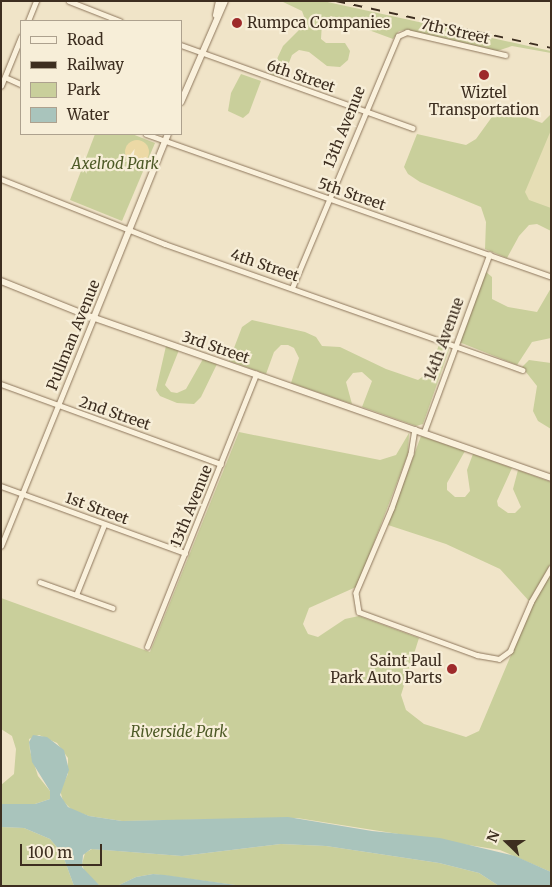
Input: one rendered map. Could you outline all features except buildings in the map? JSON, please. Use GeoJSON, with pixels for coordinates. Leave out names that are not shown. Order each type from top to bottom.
{"type":"FeatureCollection","features":[{"type":"Feature","properties":{"kind":"street"},"geometry":{"type":"LineString","coordinates":[[28,20],[36,1]]}},
{"type":"Feature","properties":{"kind":"street"},"geometry":{"type":"LineString","coordinates":[[69,1],[117,20]]}},
{"type":"Feature","properties":{"kind":"street"},"geometry":{"type":"LineString","coordinates":[[216,16],[219,1]]}},
{"type":"Feature","properties":{"kind":"street"},"geometry":{"type":"LineString","coordinates":[[182,100],[216,16],[225,1]]}},
{"type":"Feature","properties":{"kind":"street","name":"7th Street"},"geometry":{"type":"LineString","coordinates":[[400,34],[409,32],[505,55]]}},
{"type":"Feature","properties":{"kind":"street","name":"13th Avenue"},"geometry":{"type":"LineString","coordinates":[[292,288],[364,111],[400,34]]}},
{"type":"Feature","properties":{"kind":"street"},"geometry":{"type":"LineString","coordinates":[[1,86],[20,40]]}},
{"type":"Feature","properties":{"kind":"street","name":"6th Street"},"geometry":{"type":"LineString","coordinates":[[182,45],[413,128]]}},
{"type":"Feature","properties":{"kind":"street"},"geometry":{"type":"LineString","coordinates":[[5,77],[20,84]]}},
{"type":"Feature","properties":{"kind":"street","name":"5th Street"},"geometry":{"type":"LineString","coordinates":[[149,135],[551,277]]}},
{"type":"Feature","properties":{"kind":"street","name":"Pullman Avenue"},"geometry":{"type":"LineString","coordinates":[[1,546],[168,135]]}},
{"type":"Feature","properties":{"kind":"street","name":"4th Street"},"geometry":{"type":"LineString","coordinates":[[1,179],[129,230],[454,344],[522,370]]}},
{"type":"Feature","properties":{"kind":"street","name":"14th Avenue"},"geometry":{"type":"LineString","coordinates":[[424,432],[454,344],[489,255]]}},
{"type":"Feature","properties":{"kind":"street","name":"3rd Street"},"geometry":{"type":"LineString","coordinates":[[1,281],[94,317],[551,478]]}},
{"type":"Feature","properties":{"kind":"street","name":"13th Avenue"},"geometry":{"type":"LineString","coordinates":[[147,648],[256,374]]}},
{"type":"Feature","properties":{"kind":"street","name":"2nd Street"},"geometry":{"type":"LineString","coordinates":[[1,384],[221,464]]}},
{"type":"Feature","properties":{"kind":"street"},"geometry":{"type":"LineString","coordinates":[[416,429],[411,454],[392,508],[357,591],[356,606],[361,613],[481,656],[500,659],[511,649],[531,602],[551,568]]}},
{"type":"Feature","properties":{"kind":"street","name":"1st Street"},"geometry":{"type":"LineString","coordinates":[[1,486],[104,525],[185,552]]}},
{"type":"Feature","properties":{"kind":"street"},"geometry":{"type":"LineString","coordinates":[[76,595],[104,525]]}},
{"type":"Feature","properties":{"kind":"street"},"geometry":{"type":"LineString","coordinates":[[40,582],[113,608]]}},
{"type":"Feature","properties":{"kind":"shaded area"},"geometry":{"type":"Polygon","coordinates":[[[551,117],[551,215],[517,201],[551,117]]]}},
{"type":"Feature","properties":{"kind":"green space"},"geometry":{"type":"Polygon","coordinates":[[[281,1],[323,1],[551,51],[551,53],[512,46],[497,51],[407,30],[399,31],[393,39],[331,16],[322,23],[321,39],[326,43],[345,43],[350,51],[348,60],[340,67],[327,66],[309,52],[299,50],[292,55],[283,78],[270,74],[283,46],[300,29],[305,19],[302,11],[281,1]]]}},
{"type":"Feature","properties":{"kind":"green space"},"geometry":{"type":"Polygon","coordinates":[[[241,74],[261,81],[249,113],[243,118],[228,111],[231,93],[241,74]]]}},
{"type":"Feature","properties":{"kind":"green space"},"geometry":{"type":"Polygon","coordinates":[[[497,110],[505,110],[542,123],[551,114],[551,130],[525,192],[529,200],[551,208],[551,231],[537,224],[529,225],[519,236],[507,258],[485,249],[486,222],[481,207],[420,182],[408,174],[404,167],[417,134],[466,145],[476,139],[497,110]]]}},
{"type":"Feature","properties":{"kind":"green space","name":"Axelrod Park"},"geometry":{"type":"Polygon","coordinates":[[[95,135],[135,135],[155,143],[122,221],[70,200],[95,135]]]}},
{"type":"Feature","properties":{"kind":"green space"},"geometry":{"type":"Polygon","coordinates":[[[485,271],[492,277],[492,299],[508,307],[537,312],[551,288],[551,338],[532,342],[517,365],[459,342],[485,271]]]}},
{"type":"Feature","properties":{"kind":"green space"},"geometry":{"type":"Polygon","coordinates":[[[252,320],[305,332],[316,337],[322,346],[340,347],[386,369],[418,380],[429,372],[440,342],[447,345],[449,350],[423,424],[416,426],[362,407],[372,381],[362,372],[353,373],[346,382],[352,404],[291,383],[299,358],[294,348],[288,345],[281,345],[274,352],[266,374],[229,361],[242,327],[252,320]]]}},
{"type":"Feature","properties":{"kind":"green space"},"geometry":{"type":"Polygon","coordinates":[[[166,346],[179,350],[165,385],[171,392],[177,393],[186,389],[203,359],[217,364],[201,397],[194,404],[177,403],[160,396],[156,390],[166,346]]]}},
{"type":"Feature","properties":{"kind":"green space"},"geometry":{"type":"Polygon","coordinates":[[[529,360],[551,363],[551,429],[538,421],[533,411],[537,386],[522,367],[529,360]]]}},
{"type":"Feature","properties":{"kind":"green space","name":"Riverside Park"},"geometry":{"type":"Polygon","coordinates":[[[239,432],[380,460],[396,455],[409,433],[408,454],[356,587],[309,608],[303,624],[308,634],[318,637],[345,619],[359,616],[419,638],[401,695],[406,710],[424,724],[466,737],[479,731],[530,610],[551,573],[551,872],[500,850],[297,818],[122,821],[89,816],[72,810],[63,801],[60,790],[68,774],[68,758],[57,743],[39,735],[29,739],[30,751],[38,776],[50,791],[50,799],[35,804],[1,804],[1,785],[14,774],[16,749],[12,736],[1,729],[1,598],[150,652],[239,432]]]}},
{"type":"Feature","properties":{"kind":"green space"},"geometry":{"type":"Polygon","coordinates":[[[421,436],[465,451],[447,483],[447,490],[455,497],[465,497],[470,491],[467,470],[473,454],[512,468],[497,501],[498,506],[508,513],[515,513],[521,507],[513,489],[518,470],[551,482],[551,563],[529,601],[500,569],[446,544],[388,525],[421,436]]]}},
{"type":"Feature","properties":{"kind":"green space"},"geometry":{"type":"Polygon","coordinates":[[[1,827],[24,828],[50,839],[62,853],[74,886],[1,886],[1,827]]]}},
{"type":"Feature","properties":{"kind":"green space"},"geometry":{"type":"Polygon","coordinates":[[[281,844],[326,846],[439,863],[479,873],[499,886],[243,886],[153,874],[136,877],[117,886],[100,886],[85,873],[82,864],[85,853],[92,849],[182,856],[281,844]]]}},
{"type":"Feature","properties":{"kind":"sand"},"geometry":{"type":"Polygon","coordinates":[[[137,140],[142,141],[148,147],[148,157],[142,163],[137,164],[132,163],[126,157],[125,152],[126,147],[132,141],[137,140]]]}},
{"type":"Feature","properties":{"kind":"water"},"geometry":{"type":"Polygon","coordinates":[[[33,735],[47,737],[64,750],[69,770],[60,795],[68,807],[89,816],[122,821],[288,817],[372,831],[440,838],[515,856],[551,872],[551,886],[499,886],[479,873],[439,863],[326,846],[281,844],[182,856],[91,849],[83,855],[82,867],[100,886],[74,886],[62,853],[50,839],[24,828],[1,827],[1,804],[35,804],[50,799],[50,791],[32,762],[29,742],[33,735]]]}},
{"type":"Feature","properties":{"kind":"water"},"geometry":{"type":"Polygon","coordinates":[[[153,874],[243,886],[117,886],[136,877],[153,874]]]}},
{"type":"Feature","properties":{"kind":"railway"},"geometry":{"type":"LineString","coordinates":[[336,1],[551,48]]}},
{"type":"Feature","properties":{"kind":"place","name":"Rumpca Companies"},"geometry":{"type":"Point","coordinates":[237,23]}},
{"type":"Feature","properties":{"kind":"place","name":"Wiztel Transportation"},"geometry":{"type":"Point","coordinates":[484,75]}},
{"type":"Feature","properties":{"kind":"place","name":"Saint Paul Park Auto Parts"},"geometry":{"type":"Point","coordinates":[452,669]}}]}
